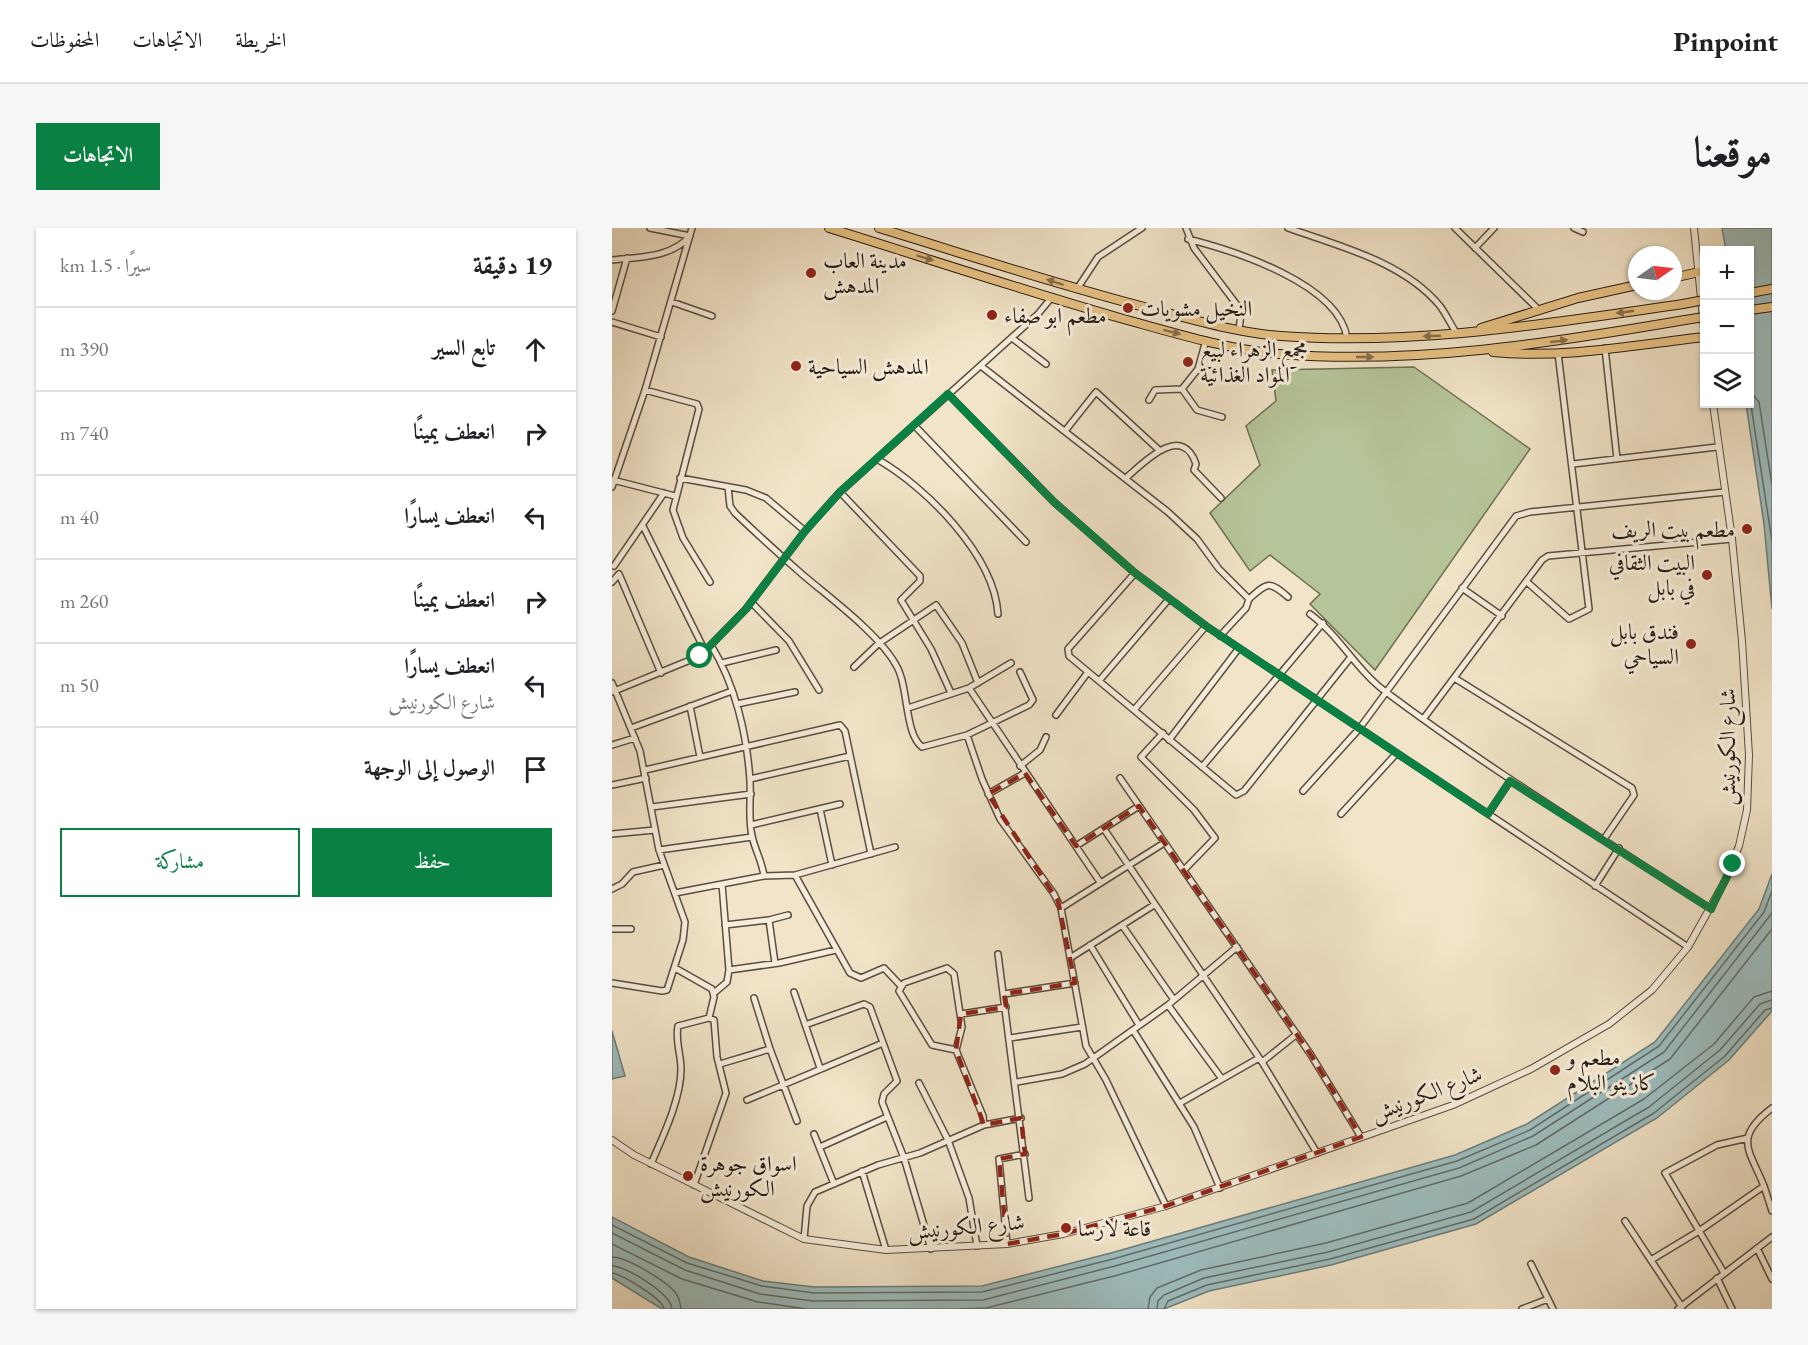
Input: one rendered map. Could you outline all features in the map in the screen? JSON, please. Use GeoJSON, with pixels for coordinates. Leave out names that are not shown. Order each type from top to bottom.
{"type":"FeatureCollection","features":[{"type":"Feature","properties":{"kind":"highway"},"geometry":{"type":"LineString","coordinates":[[829,228],[1052,297],[1206,340],[1276,354],[1363,357],[1478,350],[1573,339],[1700,318]]}},
{"type":"Feature","properties":{"kind":"highway"},"geometry":{"type":"LineString","coordinates":[[879,228],[892,230],[1077,290],[1239,329],[1279,336],[1347,338],[1457,335],[1700,301]]}},
{"type":"Feature","properties":{"kind":"highway"},"geometry":{"type":"LineString","coordinates":[[1682,276],[1699,272]]}},
{"type":"Feature","properties":{"kind":"highway"},"geometry":{"type":"LineString","coordinates":[[1457,335],[1539,309],[1628,287]]}},
{"type":"Feature","properties":{"kind":"highway"},"geometry":{"type":"LineString","coordinates":[[1754,292],[1772,289]]}},
{"type":"Feature","properties":{"kind":"highway"},"geometry":{"type":"LineString","coordinates":[[1754,309],[1772,307]]}},
{"type":"Feature","properties":{"kind":"highway"},"geometry":{"type":"LineString","coordinates":[[1236,346],[1242,338],[1239,329]]}},
{"type":"Feature","properties":{"kind":"highway"},"geometry":{"type":"LineString","coordinates":[[1276,354],[1270,345],[1273,339],[1279,336]]}},
{"type":"Feature","properties":{"kind":"highway"},"geometry":{"type":"LineString","coordinates":[[1478,350],[1526,355],[1700,337]]}},
{"type":"Feature","properties":{"kind":"street"},"geometry":{"type":"LineString","coordinates":[[650,228],[690,236]]}},
{"type":"Feature","properties":{"kind":"street"},"geometry":{"type":"LineString","coordinates":[[612,487],[645,390],[692,228]]}},
{"type":"Feature","properties":{"kind":"street"},"geometry":{"type":"LineString","coordinates":[[1077,290],[1098,257],[1143,228]]}},
{"type":"Feature","properties":{"kind":"street"},"geometry":{"type":"LineString","coordinates":[[1185,228],[1188,239],[1237,305],[1241,314],[1239,329]]}},
{"type":"Feature","properties":{"kind":"street"},"geometry":{"type":"LineString","coordinates":[[1288,228],[1378,261],[1416,284],[1440,306],[1457,335]]}},
{"type":"Feature","properties":{"kind":"street"},"geometry":{"type":"LineString","coordinates":[[1455,228],[1539,309]]}},
{"type":"Feature","properties":{"kind":"street"},"geometry":{"type":"LineString","coordinates":[[1475,248],[1494,228]]}},
{"type":"Feature","properties":{"kind":"street"},"geometry":{"type":"LineString","coordinates":[[1574,228],[1583,232]]}},
{"type":"Feature","properties":{"kind":"street"},"geometry":{"type":"LineString","coordinates":[[1694,228],[1702,300]]}},
{"type":"Feature","properties":{"kind":"street"},"geometry":{"type":"LineString","coordinates":[[612,260],[671,250],[690,236]]}},
{"type":"Feature","properties":{"kind":"street"},"geometry":{"type":"LineString","coordinates":[[1188,239],[1226,249],[1276,269],[1339,314],[1345,324],[1347,338]]}},
{"type":"Feature","properties":{"kind":"street"},"geometry":{"type":"LineString","coordinates":[[612,311],[627,258]]}},
{"type":"Feature","properties":{"kind":"street"},"geometry":{"type":"LineString","coordinates":[[614,691],[700,656],[751,602],[805,531],[840,492],[1012,338],[1052,297]]}},
{"type":"Feature","properties":{"kind":"street"},"geometry":{"type":"LineString","coordinates":[[672,302],[712,316]]}},
{"type":"Feature","properties":{"kind":"street"},"geometry":{"type":"LineString","coordinates":[[612,322],[661,337]]}},
{"type":"Feature","properties":{"kind":"street"},"geometry":{"type":"LineString","coordinates":[[1012,338],[1046,364]]}},
{"type":"Feature","properties":{"kind":"street"},"geometry":{"type":"LineString","coordinates":[[1149,400],[1155,390],[1182,389],[1198,369],[1206,340]]}},
{"type":"Feature","properties":{"kind":"street"},"geometry":{"type":"LineString","coordinates":[[1605,348],[1617,459]]}},
{"type":"Feature","properties":{"kind":"street"},"geometry":{"type":"LineString","coordinates":[[1527,582],[1569,619],[1589,609],[1558,353]]}},
{"type":"Feature","properties":{"kind":"street"},"geometry":{"type":"LineString","coordinates":[[981,366],[1126,478],[1197,539],[1219,569],[1249,599]]}},
{"type":"Feature","properties":{"kind":"street"},"geometry":{"type":"LineString","coordinates":[[1182,389],[1197,411],[1222,417]]}},
{"type":"Feature","properties":{"kind":"street"},"geometry":{"type":"LineString","coordinates":[[645,390],[697,404],[699,414],[675,496],[674,510],[683,537],[710,582]]}},
{"type":"Feature","properties":{"kind":"street"},"geometry":{"type":"LineString","coordinates":[[1065,431],[1095,392],[1159,450]]}},
{"type":"Feature","properties":{"kind":"street"},"geometry":{"type":"LineString","coordinates":[[948,394],[1054,502],[1135,573],[1169,599],[1396,754],[1688,946]]}},
{"type":"Feature","properties":{"kind":"street","name":"شارع الكورنيش"},"geometry":{"type":"LineString","coordinates":[[612,1140],[651,1164],[804,1239],[886,1250],[1007,1244],[1063,1234],[1166,1206],[1453,1105],[1578,1043],[1624,1013],[1652,990],[1688,946],[1711,909],[1739,846],[1749,792],[1745,689],[1732,539],[1713,408]]}},
{"type":"Feature","properties":{"kind":"street"},"geometry":{"type":"LineString","coordinates":[[914,425],[1026,542]]}},
{"type":"Feature","properties":{"kind":"street"},"geometry":{"type":"LineString","coordinates":[[1126,478],[1159,450],[1170,445],[1188,451],[1196,464],[1194,470],[1221,498]]}},
{"type":"Feature","properties":{"kind":"street"},"geometry":{"type":"LineString","coordinates":[[1573,464],[1718,447]]}},
{"type":"Feature","properties":{"kind":"street"},"geometry":{"type":"LineString","coordinates":[[877,459],[910,481],[964,535],[985,574],[998,614]]}},
{"type":"Feature","properties":{"kind":"street"},"geometry":{"type":"LineString","coordinates":[[680,478],[728,487],[766,498],[805,531]]}},
{"type":"Feature","properties":{"kind":"street"},"geometry":{"type":"LineString","coordinates":[[613,480],[675,496]]}},
{"type":"Feature","properties":{"kind":"street"},"geometry":{"type":"LineString","coordinates":[[728,487],[730,506],[735,513],[784,558],[834,598],[895,662],[900,673],[917,743],[922,747],[967,735],[992,725],[1029,705],[1033,700],[1020,672]]}},
{"type":"Feature","properties":{"kind":"street"},"geometry":{"type":"LineString","coordinates":[[840,492],[920,576],[920,581],[901,600],[931,649],[951,693]]}},
{"type":"Feature","properties":{"kind":"street"},"geometry":{"type":"LineString","coordinates":[[1303,791],[1359,729],[1516,516],[1521,513],[1725,492]]}},
{"type":"Feature","properties":{"kind":"street"},"geometry":{"type":"LineString","coordinates":[[661,673],[613,563],[643,526],[664,493]]}},
{"type":"Feature","properties":{"kind":"street"},"geometry":{"type":"LineString","coordinates":[[643,526],[705,651]]}},
{"type":"Feature","properties":{"kind":"street"},"geometry":{"type":"LineString","coordinates":[[1424,718],[1548,556],[1732,539]]}},
{"type":"Feature","properties":{"kind":"street"},"geometry":{"type":"LineString","coordinates":[[1135,573],[1068,649],[1069,656],[1236,795],[1240,794],[1351,657]]}},
{"type":"Feature","properties":{"kind":"street"},"geometry":{"type":"LineString","coordinates":[[612,582],[619,574]]}},
{"type":"Feature","properties":{"kind":"street"},"geometry":{"type":"LineString","coordinates":[[1220,636],[1246,608],[1249,599],[1270,584],[1275,585],[1288,597]]}},
{"type":"Feature","properties":{"kind":"street"},"geometry":{"type":"LineString","coordinates":[[1462,588],[1502,616]]}},
{"type":"Feature","properties":{"kind":"street"},"geometry":{"type":"LineString","coordinates":[[1099,681],[1169,599]]}},
{"type":"Feature","properties":{"kind":"street"},"geometry":{"type":"LineString","coordinates":[[751,602],[789,641],[819,690]]}},
{"type":"Feature","properties":{"kind":"street"},"geometry":{"type":"LineString","coordinates":[[854,667],[878,644],[931,606],[939,606],[962,643],[978,683]]}},
{"type":"Feature","properties":{"kind":"street"},"geometry":{"type":"LineString","coordinates":[[1310,614],[1323,623],[1362,673],[1386,692],[1510,781],[1711,909]]}},
{"type":"Feature","properties":{"kind":"street"},"geometry":{"type":"LineString","coordinates":[[1202,767],[1323,623]]}},
{"type":"Feature","properties":{"kind":"street"},"geometry":{"type":"LineString","coordinates":[[1134,710],[1206,626]]}},
{"type":"Feature","properties":{"kind":"street"},"geometry":{"type":"LineString","coordinates":[[711,645],[722,663],[737,704],[750,779],[752,837],[762,862],[764,876]]}},
{"type":"Feature","properties":{"kind":"street"},"geometry":{"type":"LineString","coordinates":[[1169,740],[1239,648]]}},
{"type":"Feature","properties":{"kind":"street"},"geometry":{"type":"LineString","coordinates":[[722,663],[776,650]]}},
{"type":"Feature","properties":{"kind":"street"},"geometry":{"type":"LineString","coordinates":[[908,708],[969,688],[1011,663]]}},
{"type":"Feature","properties":{"kind":"street"},"geometry":{"type":"LineString","coordinates":[[1056,715],[1088,672]]}},
{"type":"Feature","properties":{"kind":"street"},"geometry":{"type":"LineString","coordinates":[[1456,679],[1632,788],[1634,795],[1604,839]]}},
{"type":"Feature","properties":{"kind":"street"},"geometry":{"type":"LineString","coordinates":[[612,683],[635,738],[645,770],[660,850],[684,922],[683,940],[675,968],[664,992],[635,985],[612,983]]}},
{"type":"Feature","properties":{"kind":"street"},"geometry":{"type":"LineString","coordinates":[[969,688],[1100,882]]}},
{"type":"Feature","properties":{"kind":"street"},"geometry":{"type":"LineString","coordinates":[[631,728],[732,691]]}},
{"type":"Feature","properties":{"kind":"street"},"geometry":{"type":"LineString","coordinates":[[737,704],[795,692]]}},
{"type":"Feature","properties":{"kind":"street"},"geometry":{"type":"LineString","coordinates":[[690,706],[700,757]]}},
{"type":"Feature","properties":{"kind":"street"},"geometry":{"type":"LineString","coordinates":[[645,770],[840,725],[844,727],[871,854]]}},
{"type":"Feature","properties":{"kind":"street"},"geometry":{"type":"LineString","coordinates":[[1163,733],[1142,754],[1142,759],[1186,802],[1215,838],[1185,869]]}},
{"type":"Feature","properties":{"kind":"street"},"geometry":{"type":"LineString","coordinates":[[967,735],[988,794],[1000,819],[1054,894],[1060,908],[1086,1046],[1106,1080],[1166,1206]]}},
{"type":"Feature","properties":{"kind":"street"},"geometry":{"type":"LineString","coordinates":[[1020,766],[1040,750],[1046,737]]}},
{"type":"Feature","properties":{"kind":"street"},"geometry":{"type":"LineString","coordinates":[[612,745],[635,738]]}},
{"type":"Feature","properties":{"kind":"street"},"geometry":{"type":"LineString","coordinates":[[1341,814],[1396,754]]}},
{"type":"Feature","properties":{"kind":"street"},"geometry":{"type":"LineString","coordinates":[[750,779],[850,756]]}},
{"type":"Feature","properties":{"kind":"street"},"geometry":{"type":"LineString","coordinates":[[988,794],[1025,773]]}},
{"type":"Feature","properties":{"kind":"street"},"geometry":{"type":"LineString","coordinates":[[612,785],[646,778]]}},
{"type":"Feature","properties":{"kind":"street"},"geometry":{"type":"LineString","coordinates":[[1120,778],[1297,1034],[1361,1137]]}},
{"type":"Feature","properties":{"kind":"street"},"geometry":{"type":"LineString","coordinates":[[1488,814],[1510,781]]}},
{"type":"Feature","properties":{"kind":"street"},"geometry":{"type":"LineString","coordinates":[[652,807],[750,794]]}},
{"type":"Feature","properties":{"kind":"street"},"geometry":{"type":"LineString","coordinates":[[751,825],[840,804]]}},
{"type":"Feature","properties":{"kind":"street"},"geometry":{"type":"LineString","coordinates":[[1076,846],[1139,806]]}},
{"type":"Feature","properties":{"kind":"street"},"geometry":{"type":"LineString","coordinates":[[820,809],[832,865]]}},
{"type":"Feature","properties":{"kind":"street"},"geometry":{"type":"LineString","coordinates":[[1104,829],[1260,1060],[1317,1153]]}},
{"type":"Feature","properties":{"kind":"street"},"geometry":{"type":"LineString","coordinates":[[612,834],[655,830]]}},
{"type":"Feature","properties":{"kind":"street"},"geometry":{"type":"LineString","coordinates":[[660,850],[752,837]]}},
{"type":"Feature","properties":{"kind":"street"},"geometry":{"type":"LineString","coordinates":[[1060,908],[1164,843]]}},
{"type":"Feature","properties":{"kind":"street"},"geometry":{"type":"LineString","coordinates":[[675,893],[764,876],[795,875],[895,847]]}},
{"type":"Feature","properties":{"kind":"street"},"geometry":{"type":"LineString","coordinates":[[1595,886],[1619,849]]}},
{"type":"Feature","properties":{"kind":"street"},"geometry":{"type":"LineString","coordinates":[[612,889],[622,884],[633,872],[664,865]]}},
{"type":"Feature","properties":{"kind":"street"},"geometry":{"type":"LineString","coordinates":[[795,875],[845,966],[856,977],[861,978],[884,968],[901,986]]}},
{"type":"Feature","properties":{"kind":"street"},"geometry":{"type":"LineString","coordinates":[[709,1018],[714,993],[727,982],[729,970],[722,884]]}},
{"type":"Feature","properties":{"kind":"street"},"geometry":{"type":"LineString","coordinates":[[1070,958],[1154,905]]}},
{"type":"Feature","properties":{"kind":"street"},"geometry":{"type":"LineString","coordinates":[[725,925],[769,920],[788,915]]}},
{"type":"Feature","properties":{"kind":"street"},"geometry":{"type":"LineString","coordinates":[[769,920],[775,963]]}},
{"type":"Feature","properties":{"kind":"street"},"geometry":{"type":"LineString","coordinates":[[1122,925],[1174,1000]]}},
{"type":"Feature","properties":{"kind":"street"},"geometry":{"type":"LineString","coordinates":[[612,929],[631,929]]}},
{"type":"Feature","properties":{"kind":"street"},"geometry":{"type":"LineString","coordinates":[[1090,945],[1139,1025]]}},
{"type":"Feature","properties":{"kind":"street"},"geometry":{"type":"LineString","coordinates":[[1017,1082],[1062,1074],[1093,1059],[1168,1005],[1237,947]]}},
{"type":"Feature","properties":{"kind":"street"},"geometry":{"type":"LineString","coordinates":[[729,970],[836,950]]}},
{"type":"Feature","properties":{"kind":"street"},"geometry":{"type":"LineString","coordinates":[[999,954],[1017,1082],[1029,1198]]}},
{"type":"Feature","properties":{"kind":"street"},"geometry":{"type":"LineString","coordinates":[[675,968],[706,983],[714,993]]}},
{"type":"Feature","properties":{"kind":"street"},"geometry":{"type":"LineString","coordinates":[[901,986],[951,969],[962,1027],[956,1050],[983,1116],[984,1125]]}},
{"type":"Feature","properties":{"kind":"street"},"geometry":{"type":"LineString","coordinates":[[1004,994],[1075,983]]}},
{"type":"Feature","properties":{"kind":"street"},"geometry":{"type":"LineString","coordinates":[[901,986],[899,991],[932,1045],[956,1050]]}},
{"type":"Feature","properties":{"kind":"street"},"geometry":{"type":"LineString","coordinates":[[794,992],[820,1068]]}},
{"type":"Feature","properties":{"kind":"street"},"geometry":{"type":"LineString","coordinates":[[754,998],[797,1121]]}},
{"type":"Feature","properties":{"kind":"street"},"geometry":{"type":"LineString","coordinates":[[805,1025],[867,1004],[897,1081],[882,1098],[887,1117],[904,1158],[931,1249]]}},
{"type":"Feature","properties":{"kind":"street"},"geometry":{"type":"LineString","coordinates":[[1168,1005],[1222,1079]]}},
{"type":"Feature","properties":{"kind":"street"},"geometry":{"type":"LineString","coordinates":[[961,1014],[1006,1007]]}},
{"type":"Feature","properties":{"kind":"street"},"geometry":{"type":"LineString","coordinates":[[651,1164],[670,1113],[681,1070],[678,1026],[709,1018],[714,1020],[717,1025],[717,1057],[726,1092],[694,1185]]}},
{"type":"Feature","properties":{"kind":"street"},"geometry":{"type":"LineString","coordinates":[[1010,1038],[1082,1027]]}},
{"type":"Feature","properties":{"kind":"street"},"geometry":{"type":"LineString","coordinates":[[1133,1030],[1180,1103],[1201,1141],[1220,1188]]}},
{"type":"Feature","properties":{"kind":"street"},"geometry":{"type":"LineString","coordinates":[[1180,1103],[1260,1060],[1297,1034]]}},
{"type":"Feature","properties":{"kind":"street"},"geometry":{"type":"LineString","coordinates":[[747,1100],[883,1043]]}},
{"type":"Feature","properties":{"kind":"street"},"geometry":{"type":"LineString","coordinates":[[720,1064],[770,1049]]}},
{"type":"Feature","properties":{"kind":"street"},"geometry":{"type":"LineString","coordinates":[[920,1083],[948,1140],[969,1198],[977,1246]]}},
{"type":"Feature","properties":{"kind":"street"},"geometry":{"type":"LineString","coordinates":[[1772,1107],[1756,1120],[1748,1138],[1749,1155],[1764,1186],[1772,1211]]}},
{"type":"Feature","properties":{"kind":"street"},"geometry":{"type":"LineString","coordinates":[[820,1147],[887,1117]]}},
{"type":"Feature","properties":{"kind":"street"},"geometry":{"type":"LineString","coordinates":[[804,1239],[810,1197],[815,1192],[862,1171],[904,1158],[984,1125],[1021,1118]]}},
{"type":"Feature","properties":{"kind":"street"},"geometry":{"type":"LineString","coordinates":[[814,1134],[834,1184]]}},
{"type":"Feature","properties":{"kind":"street"},"geometry":{"type":"LineString","coordinates":[[1724,1273],[1665,1173],[1717,1145],[1748,1138]]}},
{"type":"Feature","properties":{"kind":"street"},"geometry":{"type":"LineString","coordinates":[[1007,1244],[999,1159],[1025,1154]]}},
{"type":"Feature","properties":{"kind":"street"},"geometry":{"type":"LineString","coordinates":[[862,1171],[886,1250]]}},
{"type":"Feature","properties":{"kind":"street"},"geometry":{"type":"LineString","coordinates":[[1651,1260],[1699,1231],[1764,1186]]}},
{"type":"Feature","properties":{"kind":"street"},"geometry":{"type":"LineString","coordinates":[[1625,1221],[1680,1308],[1772,1237]]}},
{"type":"Feature","properties":{"kind":"street"},"geometry":{"type":"LineString","coordinates":[[1757,1248],[1772,1279]]}},
{"type":"Feature","properties":{"kind":"street"},"geometry":{"type":"LineString","coordinates":[[1532,1264],[1553,1309]]}},
{"type":"Feature","properties":{"kind":"street"},"geometry":{"type":"LineString","coordinates":[[1716,1278],[1731,1309]]}},
{"type":"Feature","properties":{"kind":"street"},"geometry":{"type":"LineString","coordinates":[[1522,1309],[1548,1299]]}},
{"type":"Feature","properties":{"kind":"highlighted area"},"geometry":{"type":"Polygon","coordinates":[[[1025,773],[1076,846],[1139,806],[1311,1055],[1361,1137],[1166,1206],[1063,1234],[1007,1244],[999,1159],[1025,1154],[1021,1118],[984,1125],[956,1050],[961,1014],[1006,1007],[1004,994],[1075,983],[1058,901],[988,794],[1025,773]]]}},
{"type":"Feature","properties":{"kind":"green space"},"geometry":{"type":"Polygon","coordinates":[[[1414,367],[1530,449],[1375,670],[1310,604],[1320,594],[1270,555],[1250,571],[1210,513],[1260,465],[1246,426],[1276,401],[1272,370],[1414,367]]]}},
{"type":"Feature","properties":{"kind":"water"},"geometry":{"type":"Polygon","coordinates":[[[1722,228],[1772,228],[1772,609],[1764,524],[1747,408],[1754,408],[1754,246],[1725,246],[1722,228]]]}},
{"type":"Feature","properties":{"kind":"water"},"geometry":{"type":"Polygon","coordinates":[[[1772,874],[1772,1011],[1729,1060],[1657,1118],[1476,1224],[1331,1265],[1209,1291],[1164,1309],[662,1309],[612,1278],[612,1217],[689,1257],[763,1281],[814,1287],[982,1286],[1111,1253],[1455,1155],[1527,1124],[1655,1042],[1759,909],[1772,874]]]}},
{"type":"Feature","properties":{"kind":"water"},"geometry":{"type":"Polygon","coordinates":[[[612,1031],[625,1076],[612,1079],[612,1031]]]}},
{"type":"Feature","properties":{"kind":"place","name":"مدينة العاب المدهش"},"geometry":{"type":"Point","coordinates":[811,273]}},
{"type":"Feature","properties":{"kind":"place","name":"النخيل مشويات"},"geometry":{"type":"Point","coordinates":[1128,308]}},
{"type":"Feature","properties":{"kind":"place","name":"مطعم ابو صفاء"},"geometry":{"type":"Point","coordinates":[992,315]}},
{"type":"Feature","properties":{"kind":"place","name":"مجمع الزهراء لبيع المواد الغذائية"},"geometry":{"type":"Point","coordinates":[1188,362]}},
{"type":"Feature","properties":{"kind":"place","name":"المدهش السياحية"},"geometry":{"type":"Point","coordinates":[796,366]}},
{"type":"Feature","properties":{"kind":"place","name":"مطعم بيت الريف"},"geometry":{"type":"Point","coordinates":[1747,529]}},
{"type":"Feature","properties":{"kind":"place","name":"البيت الثقافي في بابل"},"geometry":{"type":"Point","coordinates":[1707,575]}},
{"type":"Feature","properties":{"kind":"place","name":"فندق بابل السياحي"},"geometry":{"type":"Point","coordinates":[1691,644]}},
{"type":"Feature","properties":{"kind":"place","name":"مطعم و كازينو البلام"},"geometry":{"type":"Point","coordinates":[1555,1070]}},
{"type":"Feature","properties":{"kind":"place","name":"اسواق جوهرة الكورنيش"},"geometry":{"type":"Point","coordinates":[688,1176]}},
{"type":"Feature","properties":{"kind":"place","name":"قاعة لارسا"},"geometry":{"type":"Point","coordinates":[1066,1228]}},
{"type":"Feature","properties":{"kind":"route"},"geometry":{"type":"LineString","coordinates":[[700,656],[723,629],[746,609],[805,531],[840,492],[948,394],[1017,467],[1135,573],[1206,626],[1488,814],[1510,781],[1711,909],[1733,864]]}}]}
